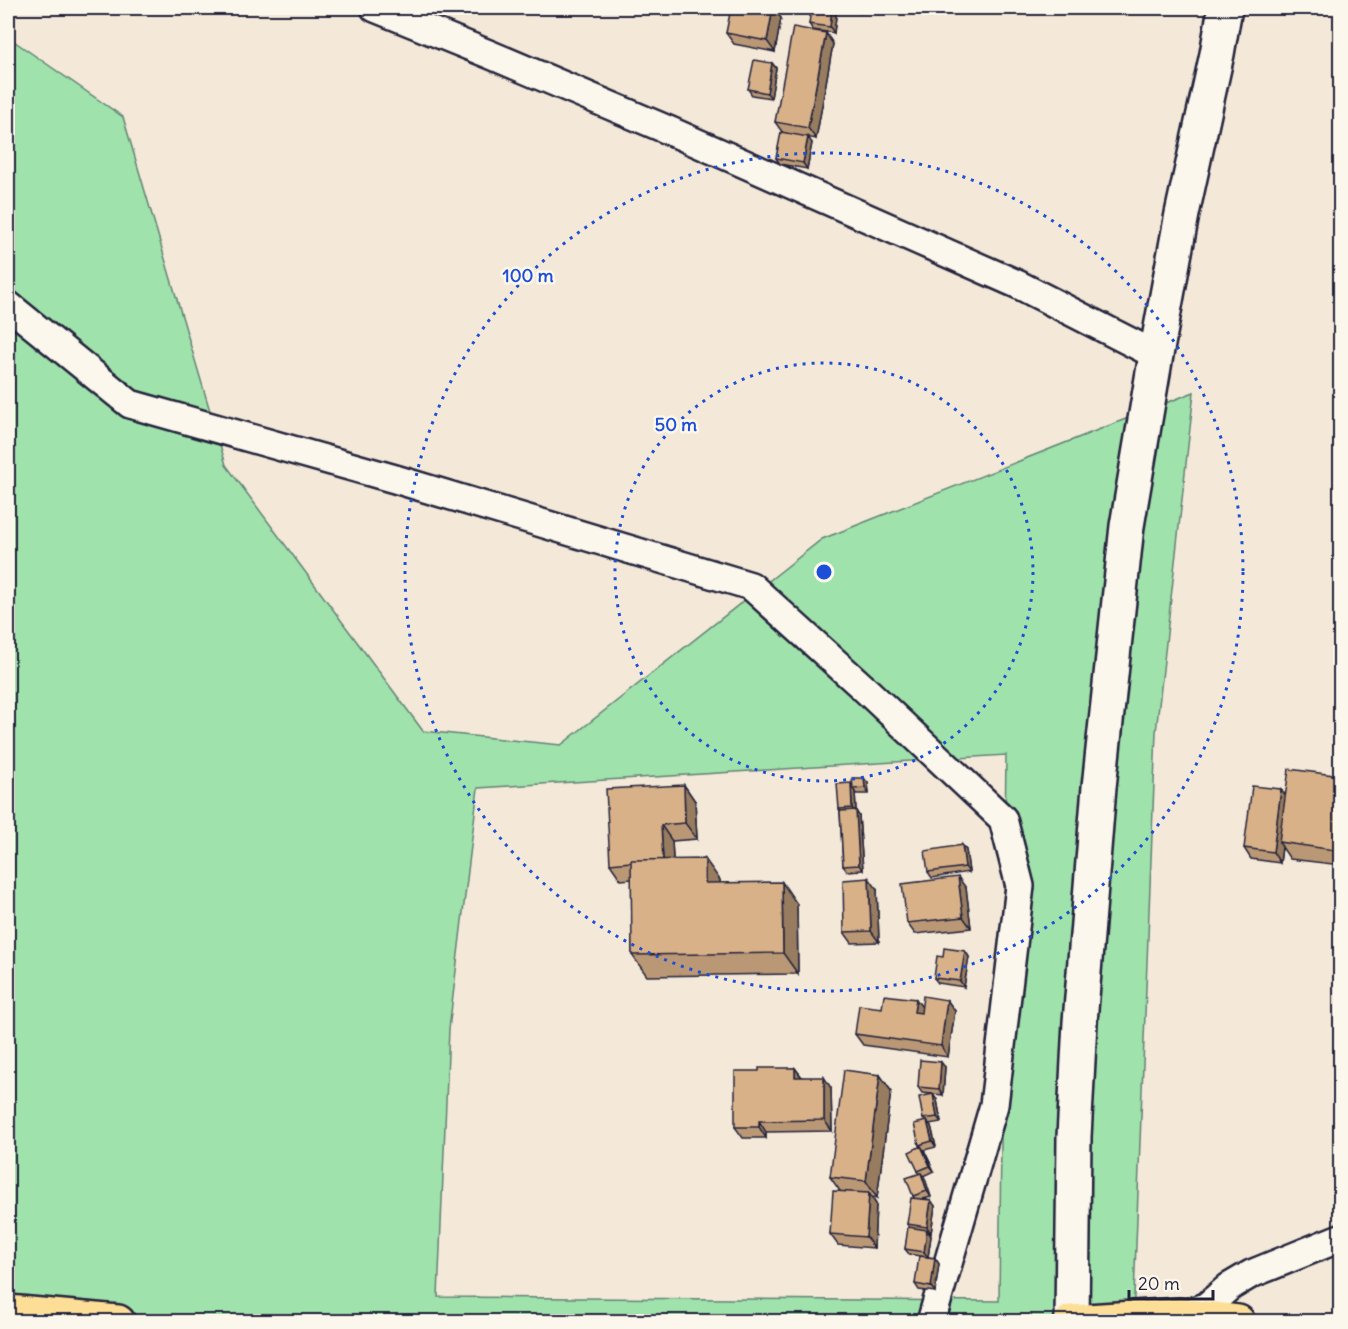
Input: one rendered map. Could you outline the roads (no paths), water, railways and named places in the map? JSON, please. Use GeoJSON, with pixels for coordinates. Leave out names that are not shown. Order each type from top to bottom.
{"type":"FeatureCollection","features":[{"type":"Feature","properties":{"kind":"main road"},"geometry":{"type":"LineString","coordinates":[[8,1312],[118,1322]]}},
{"type":"Feature","properties":{"kind":"main road"},"geometry":{"type":"LineString","coordinates":[[1072,1321],[1180,1315],[1238,1322]]}},
{"type":"Feature","properties":{"kind":"street"},"geometry":{"type":"LineString","coordinates":[[375,8],[668,130],[1017,284],[1156,355]]}},
{"type":"Feature","properties":{"kind":"street"},"geometry":{"type":"LineString","coordinates":[[1072,1321],[1074,1137],[1080,1022],[1099,786],[1127,526],[1182,214],[1217,54],[1224,8]]}},
{"type":"Feature","properties":{"kind":"street"},"geometry":{"type":"LineString","coordinates":[[8,305],[130,404],[406,483],[751,586],[1003,819],[1020,886],[994,1105],[932,1322]]}},
{"type":"Feature","properties":{"kind":"street"},"geometry":{"type":"LineString","coordinates":[[1180,1315],[1206,1307],[1229,1287],[1251,1274],[1341,1238]]}}]}
